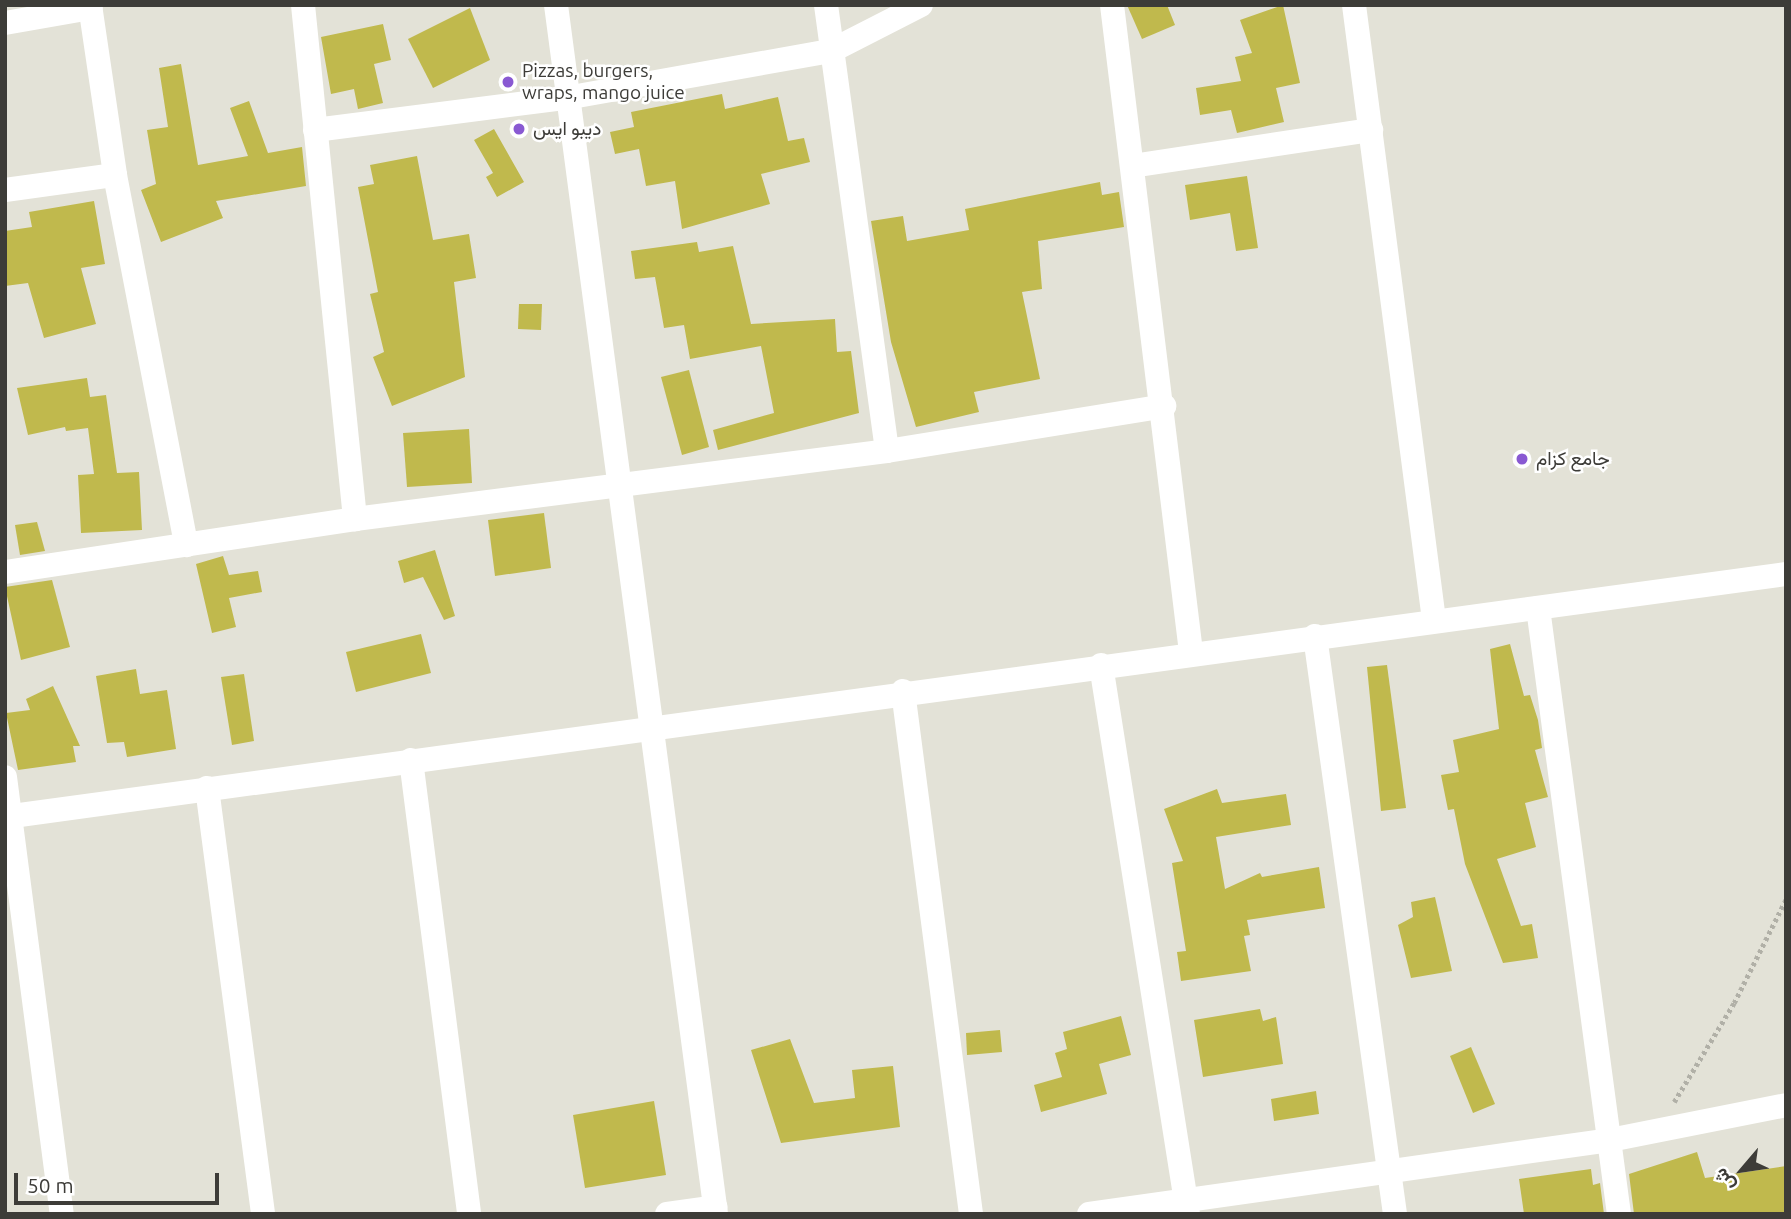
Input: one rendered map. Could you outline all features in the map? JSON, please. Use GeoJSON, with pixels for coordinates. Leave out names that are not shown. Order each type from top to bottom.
{"type":"FeatureCollection","features":[{"type":"Feature","properties":{"kind":"street"},"geometry":{"type":"LineString","coordinates":[[303,5],[355,519]]}},
{"type":"Feature","properties":{"kind":"street"},"geometry":{"type":"LineString","coordinates":[[556,5],[566,98],[623,488],[716,1210],[667,1214]]}},
{"type":"Feature","properties":{"kind":"street"},"geometry":{"type":"LineString","coordinates":[[826,5],[887,451]]}},
{"type":"Feature","properties":{"kind":"street"},"geometry":{"type":"LineString","coordinates":[[315,130],[566,98],[831,51],[921,5]]}},
{"type":"Feature","properties":{"kind":"street"},"geometry":{"type":"LineString","coordinates":[[1112,5],[1164,406],[1191,652]]}},
{"type":"Feature","properties":{"kind":"street"},"geometry":{"type":"LineString","coordinates":[[1354,5],[1434,620]]}},
{"type":"Feature","properties":{"kind":"street"},"geometry":{"type":"LineString","coordinates":[[5,23],[91,7],[115,175],[186,545]]}},
{"type":"Feature","properties":{"kind":"street"},"geometry":{"type":"LineString","coordinates":[[1132,166],[1371,130]]}},
{"type":"Feature","properties":{"kind":"street"},"geometry":{"type":"LineString","coordinates":[[5,190],[115,175]]}},
{"type":"Feature","properties":{"kind":"street"},"geometry":{"type":"LineString","coordinates":[[5,572],[355,519],[623,488],[887,451],[1164,406]]}},
{"type":"Feature","properties":{"kind":"street"},"geometry":{"type":"LineString","coordinates":[[8,817],[903,691],[1786,574]]}},
{"type":"Feature","properties":{"kind":"street"},"geometry":{"type":"LineString","coordinates":[[1538,608],[1619,1214]]}},
{"type":"Feature","properties":{"kind":"street"},"geometry":{"type":"LineString","coordinates":[[1315,636],[1395,1214]]}},
{"type":"Feature","properties":{"kind":"street"},"geometry":{"type":"LineString","coordinates":[[1101,665],[1187,1206]]}},
{"type":"Feature","properties":{"kind":"street"},"geometry":{"type":"LineString","coordinates":[[903,691],[971,1214]]}},
{"type":"Feature","properties":{"kind":"street"},"geometry":{"type":"LineString","coordinates":[[411,760],[469,1214]]}},
{"type":"Feature","properties":{"kind":"street"},"geometry":{"type":"LineString","coordinates":[[5,777],[8,817],[62,1214]]}},
{"type":"Feature","properties":{"kind":"street"},"geometry":{"type":"LineString","coordinates":[[207,788],[263,1214]]}},
{"type":"Feature","properties":{"kind":"street"},"geometry":{"type":"LineString","coordinates":[[1089,1214],[1187,1206],[1389,1170],[1610,1140],[1786,1105]]}},
{"type":"Feature","properties":{"kind":"path"},"geometry":{"type":"LineString","coordinates":[[1657,1130],[1734,1003],[1786,899]]}},
{"type":"Feature","properties":{"kind":"building"},"geometry":{"type":"Polygon","coordinates":[[[1127,5],[1167,5],[1175,25],[1142,39],[1127,5]]]}},
{"type":"Feature","properties":{"kind":"building"},"geometry":{"type":"Polygon","coordinates":[[[1283,5],[1300,83],[1276,88],[1284,122],[1237,133],[1231,110],[1200,115],[1196,88],[1241,81],[1235,57],[1252,53],[1240,20],[1283,5]]]}},
{"type":"Feature","properties":{"kind":"building"},"geometry":{"type":"Polygon","coordinates":[[[470,8],[490,60],[433,88],[408,39],[470,8]]]}},
{"type":"Feature","properties":{"kind":"building"},"geometry":{"type":"Polygon","coordinates":[[[383,24],[391,60],[374,64],[383,103],[358,109],[354,89],[331,94],[321,37],[383,24]]]}},
{"type":"Feature","properties":{"kind":"building"},"geometry":{"type":"Polygon","coordinates":[[[181,64],[198,165],[248,156],[230,108],[249,101],[268,153],[302,147],[306,186],[216,201],[223,218],[161,242],[141,190],[156,184],[147,130],[168,127],[159,68],[181,64]]]}},
{"type":"Feature","properties":{"kind":"building"},"geometry":{"type":"Polygon","coordinates":[[[722,94],[725,109],[778,97],[788,141],[804,138],[810,162],[761,174],[770,204],[682,229],[675,181],[646,186],[639,149],[615,154],[610,132],[634,127],[631,112],[722,94]]]}},
{"type":"Feature","properties":{"kind":"building"},"geometry":{"type":"Polygon","coordinates":[[[494,129],[524,182],[497,197],[486,177],[493,173],[474,140],[494,129]]]}},
{"type":"Feature","properties":{"kind":"building"},"geometry":{"type":"Polygon","coordinates":[[[417,156],[433,240],[469,234],[476,278],[454,282],[465,377],[392,406],[373,357],[384,352],[370,294],[378,292],[358,187],[374,184],[370,165],[417,156]]]}},
{"type":"Feature","properties":{"kind":"building"},"geometry":{"type":"Polygon","coordinates":[[[1247,176],[1258,248],[1236,251],[1230,213],[1190,220],[1185,185],[1247,176]]]}},
{"type":"Feature","properties":{"kind":"building"},"geometry":{"type":"Polygon","coordinates":[[[1100,182],[1102,195],[1119,192],[1124,227],[1038,241],[1042,289],[1022,292],[1040,379],[974,392],[979,412],[916,427],[891,342],[871,221],[903,216],[907,241],[969,230],[965,209],[1100,182]]]}},
{"type":"Feature","properties":{"kind":"building"},"geometry":{"type":"Polygon","coordinates":[[[94,201],[105,264],[81,268],[96,324],[44,338],[28,283],[5,286],[5,231],[32,227],[29,212],[94,201]]]}},
{"type":"Feature","properties":{"kind":"building"},"geometry":{"type":"Polygon","coordinates":[[[697,242],[699,252],[733,246],[751,324],[835,319],[837,352],[851,351],[859,413],[718,450],[713,430],[774,413],[761,346],[690,359],[684,325],[664,328],[655,277],[635,279],[631,251],[697,242]]]}},
{"type":"Feature","properties":{"kind":"building"},"geometry":{"type":"Polygon","coordinates":[[[519,304],[542,304],[541,330],[518,329],[519,304]]]}},
{"type":"Feature","properties":{"kind":"building"},"geometry":{"type":"Polygon","coordinates":[[[689,370],[709,447],[682,455],[661,377],[689,370]]]}},
{"type":"Feature","properties":{"kind":"building"},"geometry":{"type":"Polygon","coordinates":[[[87,378],[90,397],[106,395],[117,473],[139,472],[142,530],[81,533],[78,475],[94,474],[88,428],[66,431],[65,427],[28,435],[17,388],[87,378]]]}},
{"type":"Feature","properties":{"kind":"building"},"geometry":{"type":"Polygon","coordinates":[[[469,429],[472,483],[407,487],[403,433],[469,429]]]}},
{"type":"Feature","properties":{"kind":"building"},"geometry":{"type":"Polygon","coordinates":[[[544,513],[551,568],[495,576],[488,520],[544,513]]]}},
{"type":"Feature","properties":{"kind":"building"},"geometry":{"type":"Polygon","coordinates":[[[37,522],[45,551],[20,555],[15,525],[37,522]]]}},
{"type":"Feature","properties":{"kind":"building"},"geometry":{"type":"Polygon","coordinates":[[[435,550],[455,616],[444,620],[423,577],[404,583],[398,561],[435,550]]]}},
{"type":"Feature","properties":{"kind":"building"},"geometry":{"type":"Polygon","coordinates":[[[223,556],[229,575],[258,571],[262,592],[229,598],[236,627],[212,633],[196,564],[223,556]]]}},
{"type":"Feature","properties":{"kind":"building"},"geometry":{"type":"Polygon","coordinates":[[[52,580],[70,647],[21,660],[5,587],[52,580]]]}},
{"type":"Feature","properties":{"kind":"building"},"geometry":{"type":"Polygon","coordinates":[[[421,634],[431,673],[356,692],[346,652],[421,634]]]}},
{"type":"Feature","properties":{"kind":"building"},"geometry":{"type":"Polygon","coordinates":[[[1510,644],[1524,696],[1530,695],[1538,720],[1542,748],[1535,750],[1548,797],[1525,803],[1536,847],[1497,859],[1521,926],[1532,924],[1538,958],[1503,963],[1465,864],[1454,809],[1448,810],[1441,775],[1459,772],[1453,740],[1499,729],[1490,649],[1510,644]]]}},
{"type":"Feature","properties":{"kind":"building"},"geometry":{"type":"Polygon","coordinates":[[[1387,665],[1406,808],[1381,811],[1367,667],[1387,665]]]}},
{"type":"Feature","properties":{"kind":"building"},"geometry":{"type":"Polygon","coordinates":[[[136,669],[140,694],[167,690],[176,749],[127,757],[124,742],[107,743],[96,676],[136,669]]]}},
{"type":"Feature","properties":{"kind":"building"},"geometry":{"type":"Polygon","coordinates":[[[244,674],[254,741],[232,745],[221,677],[244,674]]]}},
{"type":"Feature","properties":{"kind":"building"},"geometry":{"type":"Polygon","coordinates":[[[53,686],[80,746],[73,746],[76,762],[18,770],[6,713],[30,710],[26,699],[53,686]]]}},
{"type":"Feature","properties":{"kind":"building"},"geometry":{"type":"Polygon","coordinates":[[[1217,789],[1222,803],[1286,794],[1291,825],[1216,837],[1225,889],[1260,873],[1262,877],[1319,867],[1325,908],[1247,920],[1250,935],[1244,936],[1251,971],[1181,981],[1177,952],[1186,951],[1172,863],[1183,861],[1164,809],[1217,789]]]}},
{"type":"Feature","properties":{"kind":"building"},"geometry":{"type":"Polygon","coordinates":[[[1435,897],[1452,971],[1411,978],[1398,925],[1413,917],[1411,902],[1435,897]]]}},
{"type":"Feature","properties":{"kind":"building"},"geometry":{"type":"Polygon","coordinates":[[[1260,1009],[1263,1021],[1276,1017],[1283,1064],[1203,1077],[1194,1020],[1260,1009]]]}},
{"type":"Feature","properties":{"kind":"building"},"geometry":{"type":"Polygon","coordinates":[[[1121,1016],[1131,1055],[1099,1064],[1107,1094],[1041,1112],[1034,1085],[1062,1077],[1055,1053],[1067,1049],[1063,1032],[1121,1016]]]}},
{"type":"Feature","properties":{"kind":"building"},"geometry":{"type":"Polygon","coordinates":[[[1000,1030],[1002,1052],[967,1055],[966,1033],[1000,1030]]]}},
{"type":"Feature","properties":{"kind":"building"},"geometry":{"type":"Polygon","coordinates":[[[790,1039],[814,1103],[855,1098],[852,1070],[893,1066],[900,1127],[781,1143],[751,1050],[790,1039]]]}},
{"type":"Feature","properties":{"kind":"building"},"geometry":{"type":"Polygon","coordinates":[[[1471,1047],[1495,1104],[1473,1113],[1450,1056],[1471,1047]]]}},
{"type":"Feature","properties":{"kind":"building"},"geometry":{"type":"Polygon","coordinates":[[[1316,1091],[1319,1114],[1274,1121],[1271,1099],[1316,1091]]]}},
{"type":"Feature","properties":{"kind":"building"},"geometry":{"type":"Polygon","coordinates":[[[654,1101],[666,1175],[585,1188],[573,1115],[654,1101]]]}},
{"type":"Feature","properties":{"kind":"building"},"geometry":{"type":"Polygon","coordinates":[[[1697,1152],[1705,1178],[1786,1166],[1786,1214],[1634,1214],[1629,1174],[1697,1152]]]}},
{"type":"Feature","properties":{"kind":"building"},"geometry":{"type":"Polygon","coordinates":[[[1591,1169],[1593,1185],[1600,1183],[1604,1214],[1524,1214],[1519,1179],[1591,1169]]]}},
{"type":"Feature","properties":{"kind":"place","name":"Pizzas, burgers, wraps, mango juice"},"geometry":{"type":"Point","coordinates":[508,82]}},
{"type":"Feature","properties":{"kind":"place","name":"ديبو ايس"},"geometry":{"type":"Point","coordinates":[519,129]}},
{"type":"Feature","properties":{"kind":"place","name":"جامع كزام"},"geometry":{"type":"Point","coordinates":[1522,459]}}]}
